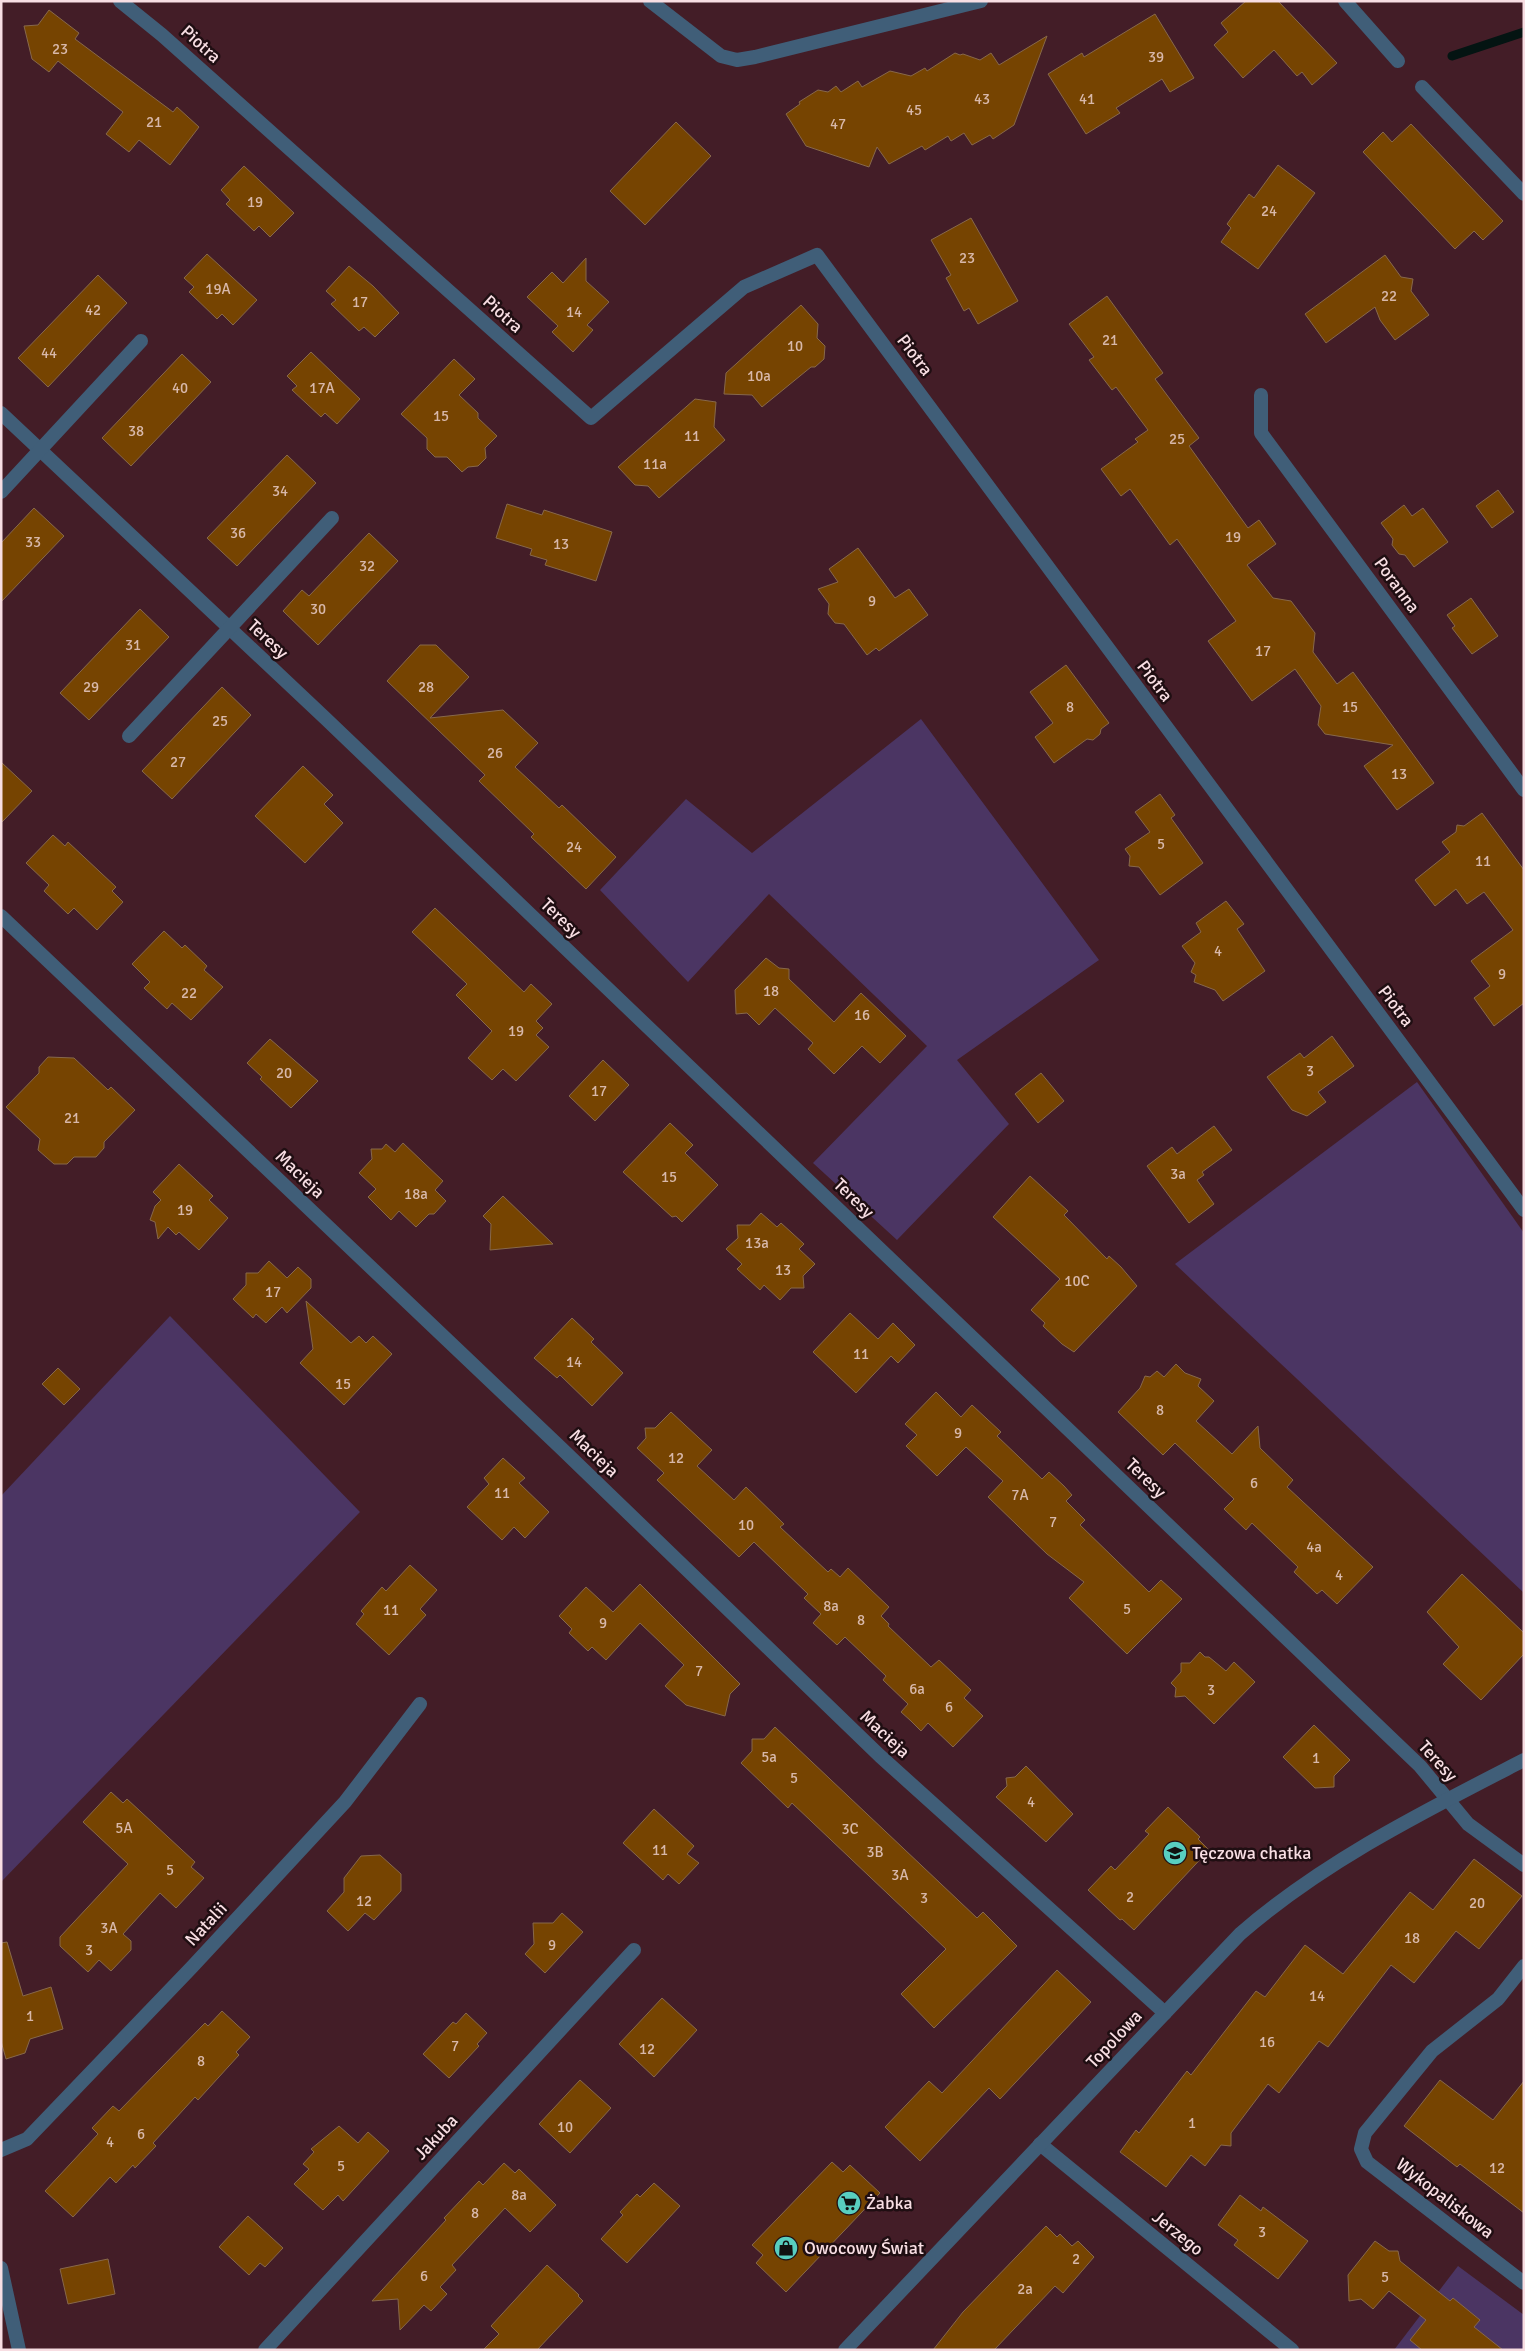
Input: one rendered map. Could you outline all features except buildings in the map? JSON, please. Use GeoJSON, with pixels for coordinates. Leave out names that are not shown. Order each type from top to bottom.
{"type":"FeatureCollection","features":[{"type":"Feature","properties":{"kind":"street","name":"Piotra"},"geometry":{"type":"LineString","coordinates":[[120,1],[162,34],[591,418],[744,287],[817,255],[1524,1210]]}},
{"type":"Feature","properties":{"kind":"street"},"geometry":{"type":"LineString","coordinates":[[650,1],[721,56],[737,60],[981,1]]}},
{"type":"Feature","properties":{"kind":"street"},"geometry":{"type":"LineString","coordinates":[[1345,1],[1398,61]]}},
{"type":"Feature","properties":{"kind":"street"},"geometry":{"type":"LineString","coordinates":[[1422,87],[1524,194]]}},
{"type":"Feature","properties":{"kind":"street"},"geometry":{"type":"LineString","coordinates":[[1,492],[141,341]]}},
{"type":"Feature","properties":{"kind":"street","name":"Poranna"},"geometry":{"type":"LineString","coordinates":[[1261,395],[1261,433],[1524,790]]}},
{"type":"Feature","properties":{"kind":"street","name":"Teresy"},"geometry":{"type":"LineString","coordinates":[[1,413],[230,628],[1420,1766],[1447,1799]]}},
{"type":"Feature","properties":{"kind":"street","name":"Teresy"},"geometry":{"type":"LineString","coordinates":[[129,736],[332,518]]}},
{"type":"Feature","properties":{"kind":"street","name":"Macieja"},"geometry":{"type":"LineString","coordinates":[[1,916],[561,1448],[880,1756],[1165,2013]]}},
{"type":"Feature","properties":{"kind":"street","name":"Natalii"},"geometry":{"type":"LineString","coordinates":[[1,2150],[27,2139],[192,1967],[345,1802],[420,1704]]}},
{"type":"Feature","properties":{"kind":"street","name":"Topolowa"},"geometry":{"type":"LineString","coordinates":[[846,2350],[1240,1934],[1276,1903],[1319,1872],[1447,1799],[1524,1760]]}},
{"type":"Feature","properties":{"kind":"street"},"geometry":{"type":"LineString","coordinates":[[1447,1799],[1468,1824],[1524,1865]]}},
{"type":"Feature","properties":{"kind":"street","name":"Jakuba"},"geometry":{"type":"LineString","coordinates":[[265,2350],[634,1950]]}},
{"type":"Feature","properties":{"kind":"street","name":"Wykopaliskowa"},"geometry":{"type":"LineString","coordinates":[[1524,1966],[1498,1998],[1432,2050],[1365,2133],[1361,2149],[1367,2162],[1524,2283]]}},
{"type":"Feature","properties":{"kind":"street","name":"Jerzego"},"geometry":{"type":"LineString","coordinates":[[1040,2144],[1292,2350]]}},
{"type":"Feature","properties":{"kind":"street"},"geometry":{"type":"LineString","coordinates":[[1,2268],[19,2350]]}},
{"type":"Feature","properties":{"kind":"shaded area"},"geometry":{"type":"Polygon","coordinates":[[[921,719],[1099,960],[957,1060],[1009,1124],[897,1240],[813,1163],[927,1046],[769,894],[688,982],[600,890],[686,799],[752,853],[921,719]]]}},
{"type":"Feature","properties":{"kind":"shaded area"},"geometry":{"type":"Polygon","coordinates":[[[1417,1082],[1524,1233],[1524,1593],[1175,1264],[1417,1082]]]}},
{"type":"Feature","properties":{"kind":"shaded area"},"geometry":{"type":"Polygon","coordinates":[[[170,1316],[360,1512],[1,1882],[1,1496],[170,1316]]]}},
{"type":"Feature","properties":{"kind":"shaded area"},"geometry":{"type":"Polygon","coordinates":[[[1458,2266],[1524,2315],[1524,2350],[1394,2350],[1458,2266]]]}},
{"type":"Feature","properties":{"kind":"waterway"},"geometry":{"type":"LineString","coordinates":[[1452,56],[1524,32]]}},
{"type":"Feature","properties":{"kind":"place","name":"Tęczowa chatka"},"geometry":{"type":"Point","coordinates":[1175,1853]}},
{"type":"Feature","properties":{"kind":"place","name":"Żabka"},"geometry":{"type":"Point","coordinates":[849,2203]}},
{"type":"Feature","properties":{"kind":"place","name":"Owocowy Świat"},"geometry":{"type":"Point","coordinates":[786,2248]}}]}
